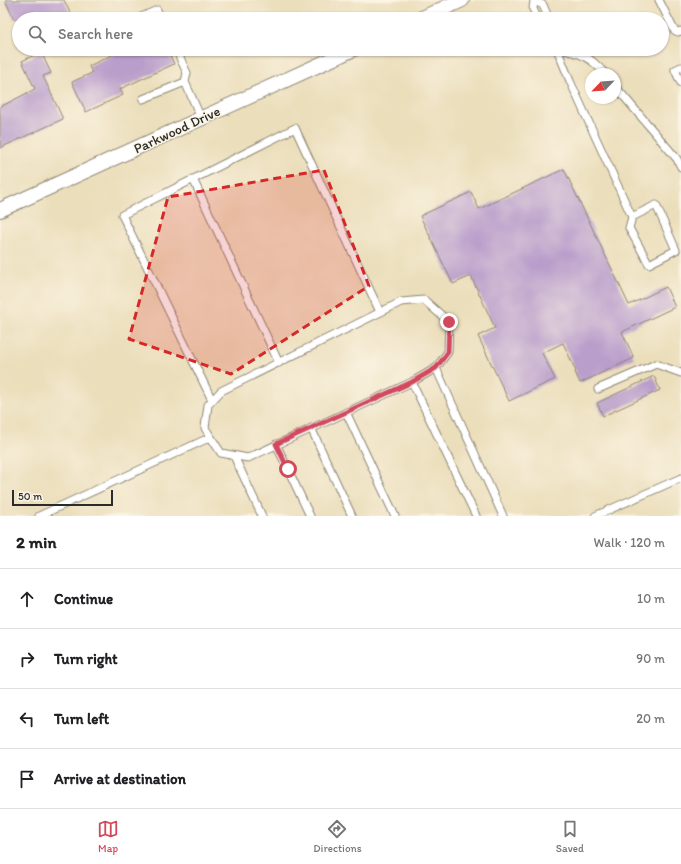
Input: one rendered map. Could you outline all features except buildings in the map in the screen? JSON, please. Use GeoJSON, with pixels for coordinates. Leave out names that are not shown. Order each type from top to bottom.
{"type":"FeatureCollection","features":[{"type":"Feature","properties":{"kind":"street"},"geometry":{"type":"LineString","coordinates":[[434,12],[453,2]]}},
{"type":"Feature","properties":{"kind":"street","name":"Parkwood Drive"},"geometry":{"type":"LineString","coordinates":[[0,210],[338,56]]}},
{"type":"Feature","properties":{"kind":"lane"},"geometry":{"type":"LineString","coordinates":[[659,0],[667,12]]}},
{"type":"Feature","properties":{"kind":"lane"},"geometry":{"type":"LineString","coordinates":[[534,12],[533,10],[535,1],[542,5],[546,12]]}},
{"type":"Feature","properties":{"kind":"lane"},"geometry":{"type":"LineString","coordinates":[[669,16],[678,30]]}},
{"type":"Feature","properties":{"kind":"lane"},"geometry":{"type":"LineString","coordinates":[[179,56],[187,73],[185,82],[201,118]]}},
{"type":"Feature","properties":{"kind":"lane"},"geometry":{"type":"LineString","coordinates":[[561,56],[570,81],[632,217],[629,228],[648,264],[676,250],[656,205],[632,217]]}},
{"type":"Feature","properties":{"kind":"lane"},"geometry":{"type":"LineString","coordinates":[[584,56],[600,68]]}},
{"type":"Feature","properties":{"kind":"lane"},"geometry":{"type":"LineString","coordinates":[[681,67],[675,70],[681,83]]}},
{"type":"Feature","properties":{"kind":"lane"},"geometry":{"type":"LineString","coordinates":[[143,98],[185,82]]}},
{"type":"Feature","properties":{"kind":"lane"},"geometry":{"type":"LineString","coordinates":[[621,93],[677,159],[681,167]]}},
{"type":"Feature","properties":{"kind":"lane"},"geometry":{"type":"LineString","coordinates":[[212,400],[122,215],[295,128],[380,312]]}},
{"type":"Feature","properties":{"kind":"lane"},"geometry":{"type":"LineString","coordinates":[[193,179],[278,362]]}},
{"type":"Feature","properties":{"kind":"lane"},"geometry":{"type":"LineString","coordinates":[[424,300],[449,322],[448,352],[436,368],[412,382],[248,458],[221,453],[206,428],[208,404],[221,391],[380,312],[400,302],[424,300]]}},
{"type":"Feature","properties":{"kind":"lane"},"geometry":{"type":"LineString","coordinates":[[598,389],[656,364],[681,373]]}},
{"type":"Feature","properties":{"kind":"lane"},"geometry":{"type":"LineString","coordinates":[[436,368],[503,516]]}},
{"type":"Feature","properties":{"kind":"lane"},"geometry":{"type":"LineString","coordinates":[[412,382],[476,516]]}},
{"type":"Feature","properties":{"kind":"lane"},"geometry":{"type":"LineString","coordinates":[[346,412],[395,516]]}},
{"type":"Feature","properties":{"kind":"lane"},"geometry":{"type":"LineString","coordinates":[[311,428],[352,516]]}},
{"type":"Feature","properties":{"kind":"lane"},"geometry":{"type":"LineString","coordinates":[[39,516],[211,437]]}},
{"type":"Feature","properties":{"kind":"lane"},"geometry":{"type":"LineString","coordinates":[[276,444],[310,516]]}},
{"type":"Feature","properties":{"kind":"lane"},"geometry":{"type":"LineString","coordinates":[[234,456],[262,516]]}},
{"type":"Feature","properties":{"kind":"lane"},"geometry":{"type":"LineString","coordinates":[[595,516],[681,478]]}},
{"type":"Feature","properties":{"kind":"highlighted area"},"geometry":{"type":"Polygon","coordinates":[[[324,170],[369,286],[231,374],[129,339],[168,197],[324,170]]]}},
{"type":"Feature","properties":{"kind":"route"},"geometry":{"type":"LineString","coordinates":[[288,469],[276,444],[412,382],[436,368],[448,352],[449,322]]}}]}
